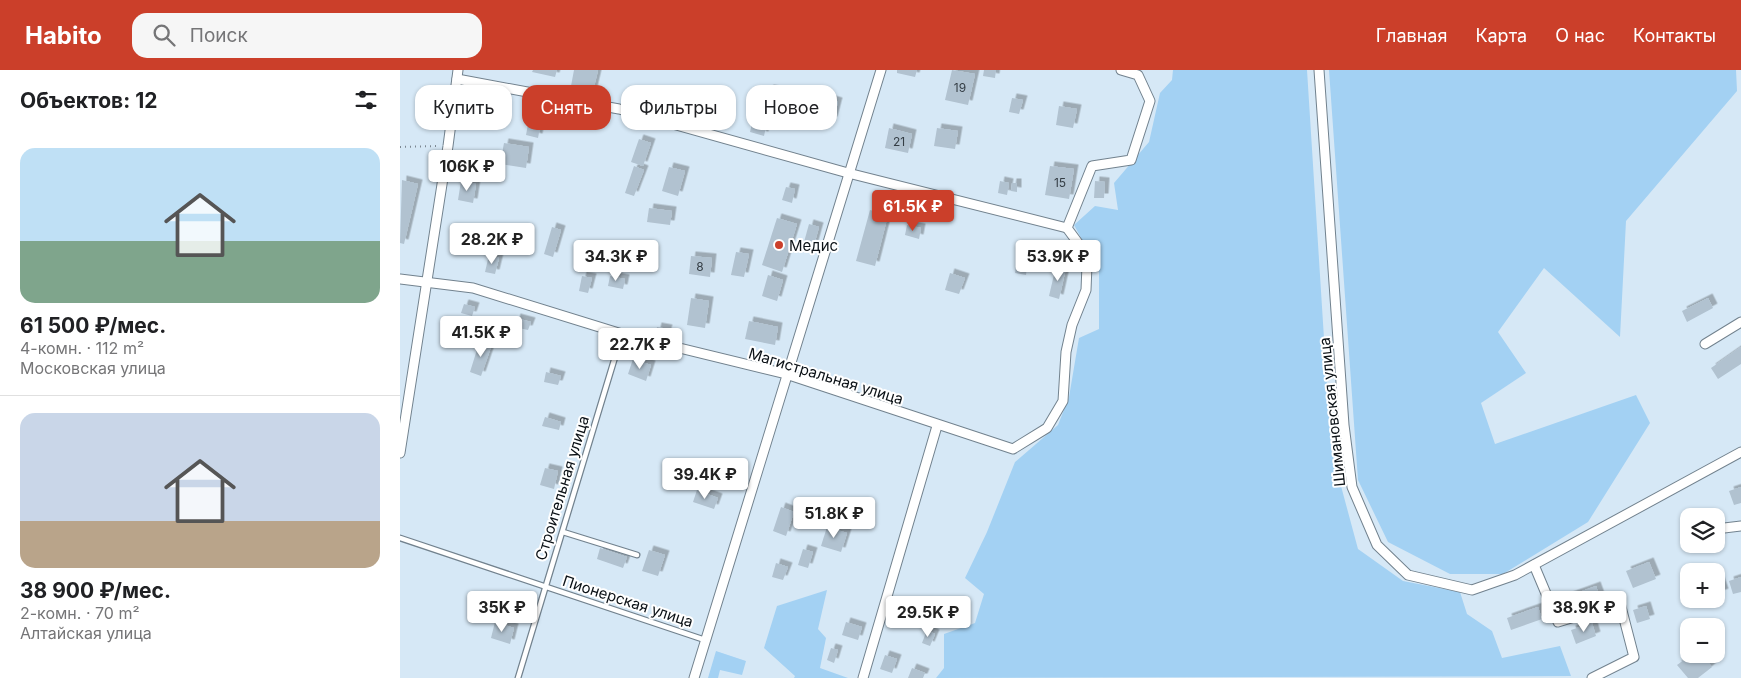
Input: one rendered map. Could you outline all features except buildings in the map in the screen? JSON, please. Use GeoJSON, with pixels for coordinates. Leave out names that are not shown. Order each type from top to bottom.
{"type":"FeatureCollection","features":[{"type":"Feature","properties":{"kind":"street"},"geometry":{"type":"LineString","coordinates":[[694,678],[881,70]]}},
{"type":"Feature","properties":{"kind":"street"},"geometry":{"type":"LineString","coordinates":[[400,453],[448,146],[457,75],[619,110],[848,173],[1067,228],[1092,166],[1131,160],[1150,101],[1138,75],[1121,70]]}},
{"type":"Feature","properties":{"kind":"street","name":"Шимановская улица"},"geometry":{"type":"LineString","coordinates":[[1318,70],[1344,425],[1352,487],[1376,545],[1408,575],[1472,590],[1515,576],[1741,452]]}},
{"type":"Feature","properties":{"kind":"street","name":"Магистральная улица"},"geometry":{"type":"LineString","coordinates":[[400,279],[473,288],[622,334],[786,374],[937,426],[1013,449],[1047,428],[1063,401],[1066,352],[1072,325],[1086,290],[1087,264],[1081,247],[1067,228]]}},
{"type":"Feature","properties":{"kind":"street"},"geometry":{"type":"LineString","coordinates":[[1706,344],[1741,322]]}},
{"type":"Feature","properties":{"kind":"street"},"geometry":{"type":"LineString","coordinates":[[863,678],[937,426]]}},
{"type":"Feature","properties":{"kind":"street"},"geometry":{"type":"LineString","coordinates":[[1725,529],[1741,526]]}},
{"type":"Feature","properties":{"kind":"street"},"geometry":{"type":"LineString","coordinates":[[1534,565],[1558,622],[1620,603],[1634,657],[1592,678]]}},
{"type":"Feature","properties":{"kind":"lane","name":"Строительная улица"},"geometry":{"type":"LineString","coordinates":[[518,678],[622,334]]}},
{"type":"Feature","properties":{"kind":"lane"},"geometry":{"type":"LineString","coordinates":[[563,532],[637,555]]}},
{"type":"Feature","properties":{"kind":"lane","name":"Пионерская улица"},"geometry":{"type":"LineString","coordinates":[[400,538],[705,640]]}},
{"type":"Feature","properties":{"kind":"path"},"geometry":{"type":"LineString","coordinates":[[400,148],[448,146]]}},
{"type":"Feature","properties":{"kind":"shaded area"},"geometry":{"type":"Polygon","coordinates":[[[1173,70],[1307,70],[1331,449],[1358,549],[1403,581],[1460,592],[1467,614],[1492,631],[1502,658],[1560,646],[1571,676],[936,678],[944,668],[944,634],[975,623],[984,594],[965,578],[987,532],[1015,462],[1058,425],[1069,397],[1079,338],[1099,329],[1099,271],[1074,225],[1095,206],[1118,210],[1114,183],[1149,142],[1160,93],[1172,80],[1173,70]]]}},
{"type":"Feature","properties":{"kind":"shaded area"},"geometry":{"type":"Polygon","coordinates":[[[1329,70],[1736,70],[1737,91],[1626,221],[1620,337],[1544,268],[1498,332],[1526,373],[1481,403],[1495,444],[1636,395],[1650,423],[1588,522],[1503,574],[1450,574],[1388,542],[1358,480],[1329,70]]]}},
{"type":"Feature","properties":{"kind":"shaded area"},"geometry":{"type":"Polygon","coordinates":[[[827,590],[818,629],[826,638],[820,668],[848,678],[794,678],[795,676],[764,648],[777,606],[827,590]]]}},
{"type":"Feature","properties":{"kind":"shaded area"},"geometry":{"type":"Polygon","coordinates":[[[716,651],[746,661],[742,675],[720,670],[718,678],[708,678],[716,651]]]}},
{"type":"Feature","properties":{"kind":"place","name":"Медис"},"geometry":{"type":"Point","coordinates":[779,245]}}]}
